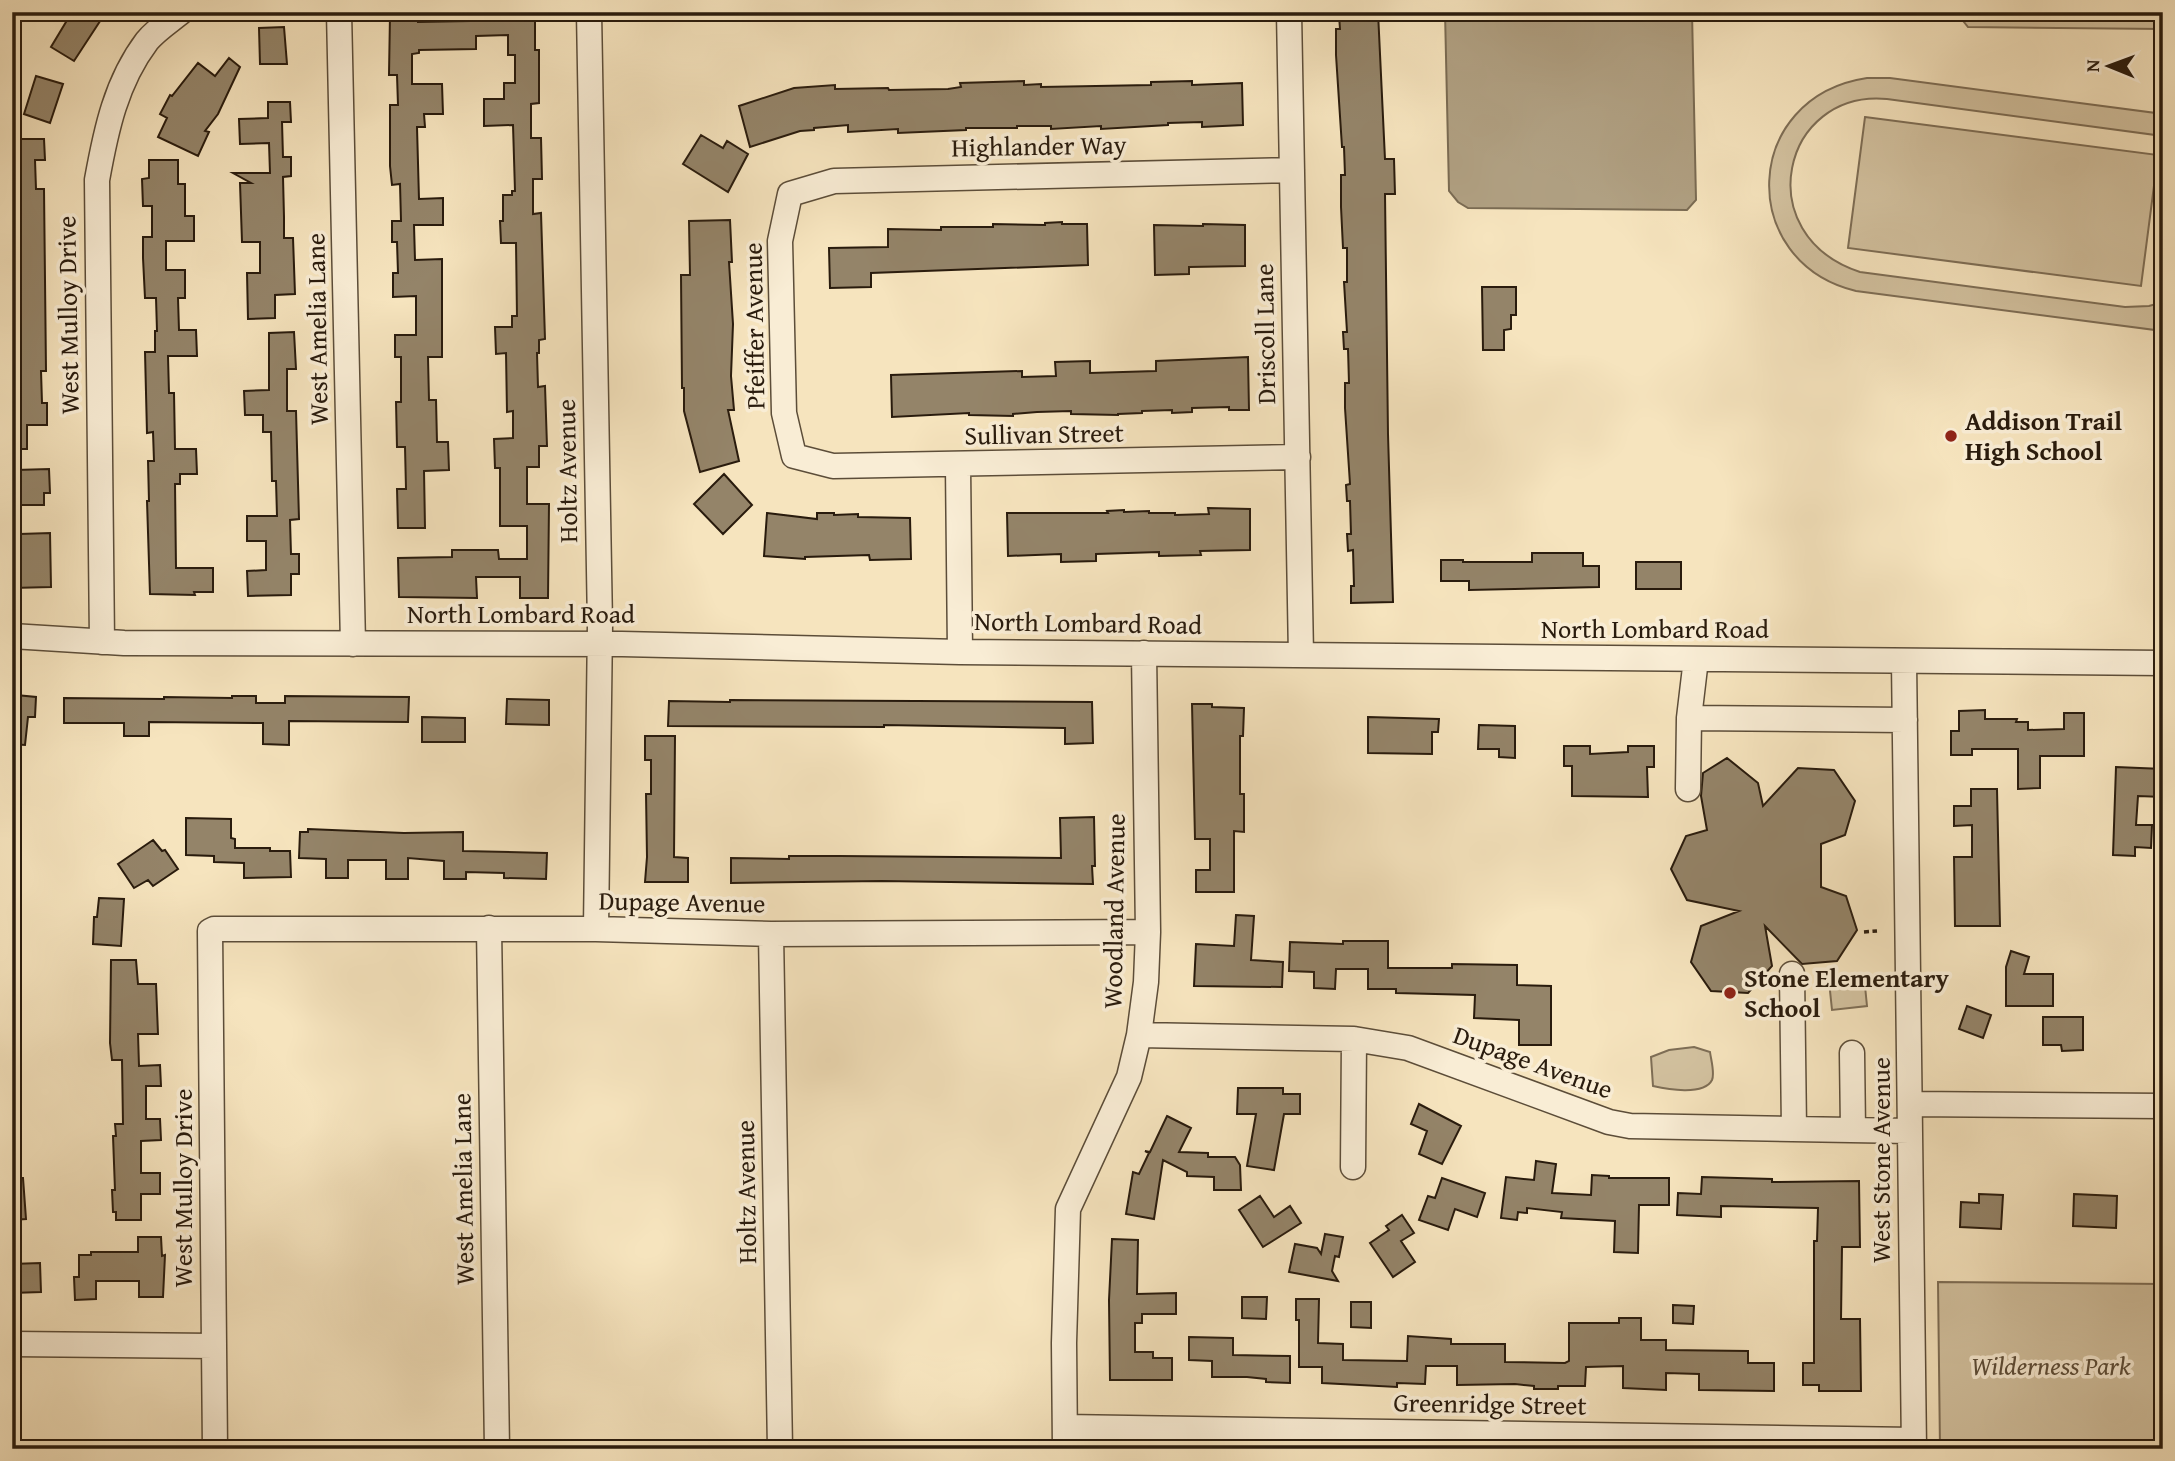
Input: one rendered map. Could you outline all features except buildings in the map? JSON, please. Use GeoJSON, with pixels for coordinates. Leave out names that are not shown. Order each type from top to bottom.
{"type":"FeatureCollection","features":[{"type":"Feature","properties":{"kind":"street","name":"West Mulloy Drive"},"geometry":{"type":"LineString","coordinates":[[102,642],[97,180],[107,124],[126,77],[148,39],[181,12]]}},
{"type":"Feature","properties":{"kind":"street","name":"West Amelia Lane"},"geometry":{"type":"LineString","coordinates":[[340,12],[353,644]]}},
{"type":"Feature","properties":{"kind":"street","name":"Holtz Avenue"},"geometry":{"type":"LineString","coordinates":[[589,12],[599,644],[596,929]]}},
{"type":"Feature","properties":{"kind":"street","name":"Driscoll Lane"},"geometry":{"type":"LineString","coordinates":[[1289,12],[1301,655]]}},
{"type":"Feature","properties":{"kind":"street","name":"Highlander Way"},"geometry":{"type":"LineString","coordinates":[[790,194],[834,181],[1292,170]]}},
{"type":"Feature","properties":{"kind":"street","name":"Pfeiffer Avenue"},"geometry":{"type":"LineString","coordinates":[[790,194],[780,241],[784,413],[794,456]]}},
{"type":"Feature","properties":{"kind":"street","name":"Sullivan Street"},"geometry":{"type":"LineString","coordinates":[[794,456],[834,467],[1298,457]]}},
{"type":"Feature","properties":{"kind":"street"},"geometry":{"type":"LineString","coordinates":[[958,466],[960,652]]}},
{"type":"Feature","properties":{"kind":"street","name":"North Lombard Road"},"geometry":{"type":"LineString","coordinates":[[12,636],[102,642],[599,644],[960,652],[2163,663]]}},
{"type":"Feature","properties":{"kind":"street","name":"Woodland Avenue"},"geometry":{"type":"LineString","coordinates":[[1065,1438],[1064,1343],[1068,1209],[1129,1077],[1139,1035],[1146,982],[1148,932],[1144,653]]}},
{"type":"Feature","properties":{"kind":"street"},"geometry":{"type":"LineString","coordinates":[[1688,789],[1689,718],[1696,659]]}},
{"type":"Feature","properties":{"kind":"street","name":"West Stone Avenue"},"geometry":{"type":"LineString","coordinates":[[1904,661],[1914,1445]]}},
{"type":"Feature","properties":{"kind":"street"},"geometry":{"type":"LineString","coordinates":[[1689,718],[1905,720]]}},
{"type":"Feature","properties":{"kind":"street","name":"West Amelia Lane"},"geometry":{"type":"LineString","coordinates":[[489,928],[497,1449]]}},
{"type":"Feature","properties":{"kind":"street","name":"Dupage Avenue"},"geometry":{"type":"LineString","coordinates":[[214,929],[489,928],[771,934],[1148,932]]}},
{"type":"Feature","properties":{"kind":"street","name":"West Mulloy Drive"},"geometry":{"type":"LineString","coordinates":[[214,929],[210,931],[215,1449]]}},
{"type":"Feature","properties":{"kind":"street","name":"Holtz Avenue"},"geometry":{"type":"LineString","coordinates":[[771,934],[780,1449]]}},
{"type":"Feature","properties":{"kind":"street"},"geometry":{"type":"LineString","coordinates":[[1792,974],[1794,1129]]}},
{"type":"Feature","properties":{"kind":"street","name":"Dupage Avenue"},"geometry":{"type":"LineString","coordinates":[[1139,1035],[1354,1040],[1408,1048],[1609,1122],[1630,1126],[1909,1131]]}},
{"type":"Feature","properties":{"kind":"street"},"geometry":{"type":"LineString","coordinates":[[1353,1167],[1354,1040]]}},
{"type":"Feature","properties":{"kind":"street"},"geometry":{"type":"LineString","coordinates":[[1852,1053],[1853,1130]]}},
{"type":"Feature","properties":{"kind":"street"},"geometry":{"type":"LineString","coordinates":[[1910,1104],[2163,1106]]}},
{"type":"Feature","properties":{"kind":"street"},"geometry":{"type":"LineString","coordinates":[[12,1344],[214,1346]]}},
{"type":"Feature","properties":{"kind":"street","name":"Greenridge Street"},"geometry":{"type":"LineString","coordinates":[[1065,1438],[1914,1445]]}},
{"type":"Feature","properties":{"kind":"path"},"geometry":{"type":"LineString","coordinates":[[1864,932],[1877,931]]}},
{"type":"Feature","properties":{"kind":"green space"},"geometry":{"type":"Polygon","coordinates":[[[1956,12],[2163,12],[2163,29],[1968,27],[1956,12]]]}},
{"type":"Feature","properties":{"kind":"green space"},"geometry":{"type":"Polygon","coordinates":[[[1867,78],[1890,78],[2163,114],[2163,136],[1887,99],[1851,102],[1823,117],[1803,140],[1792,168],[1792,198],[1802,228],[1825,254],[1860,272],[2125,307],[2149,306],[2163,302],[2163,331],[1856,291],[1817,274],[1789,248],[1774,216],[1769,181],[1777,146],[1795,115],[1825,91],[1867,78]]]}},
{"type":"Feature","properties":{"kind":"green space"},"geometry":{"type":"Polygon","coordinates":[[[1865,117],[2158,155],[2141,286],[1848,248],[1865,117]]]}},
{"type":"Feature","properties":{"kind":"green space"},"geometry":{"type":"Polygon","coordinates":[[[1864,976],[1867,1006],[1832,1010],[1829,981],[1864,976]]]}},
{"type":"Feature","properties":{"kind":"green space"},"geometry":{"type":"Polygon","coordinates":[[[1694,1047],[1710,1052],[1713,1074],[1708,1085],[1693,1090],[1653,1086],[1651,1057],[1669,1050],[1694,1047]]]}},
{"type":"Feature","properties":{"kind":"green space","name":"Wilderness Park"},"geometry":{"type":"Polygon","coordinates":[[[1938,1282],[2163,1284],[2163,1449],[1940,1449],[1938,1282]]]}},
{"type":"Feature","properties":{"kind":"shaded area"},"geometry":{"type":"Polygon","coordinates":[[[1445,12],[1692,12],[1696,200],[1687,210],[1468,208],[1458,202],[1449,191],[1445,12]]]}},
{"type":"Feature","properties":{"kind":"place","name":"Addison Trail High School"},"geometry":{"type":"Point","coordinates":[1951,436]}},
{"type":"Feature","properties":{"kind":"place","name":"Stone Elementary School"},"geometry":{"type":"Point","coordinates":[1730,993]}}]}
